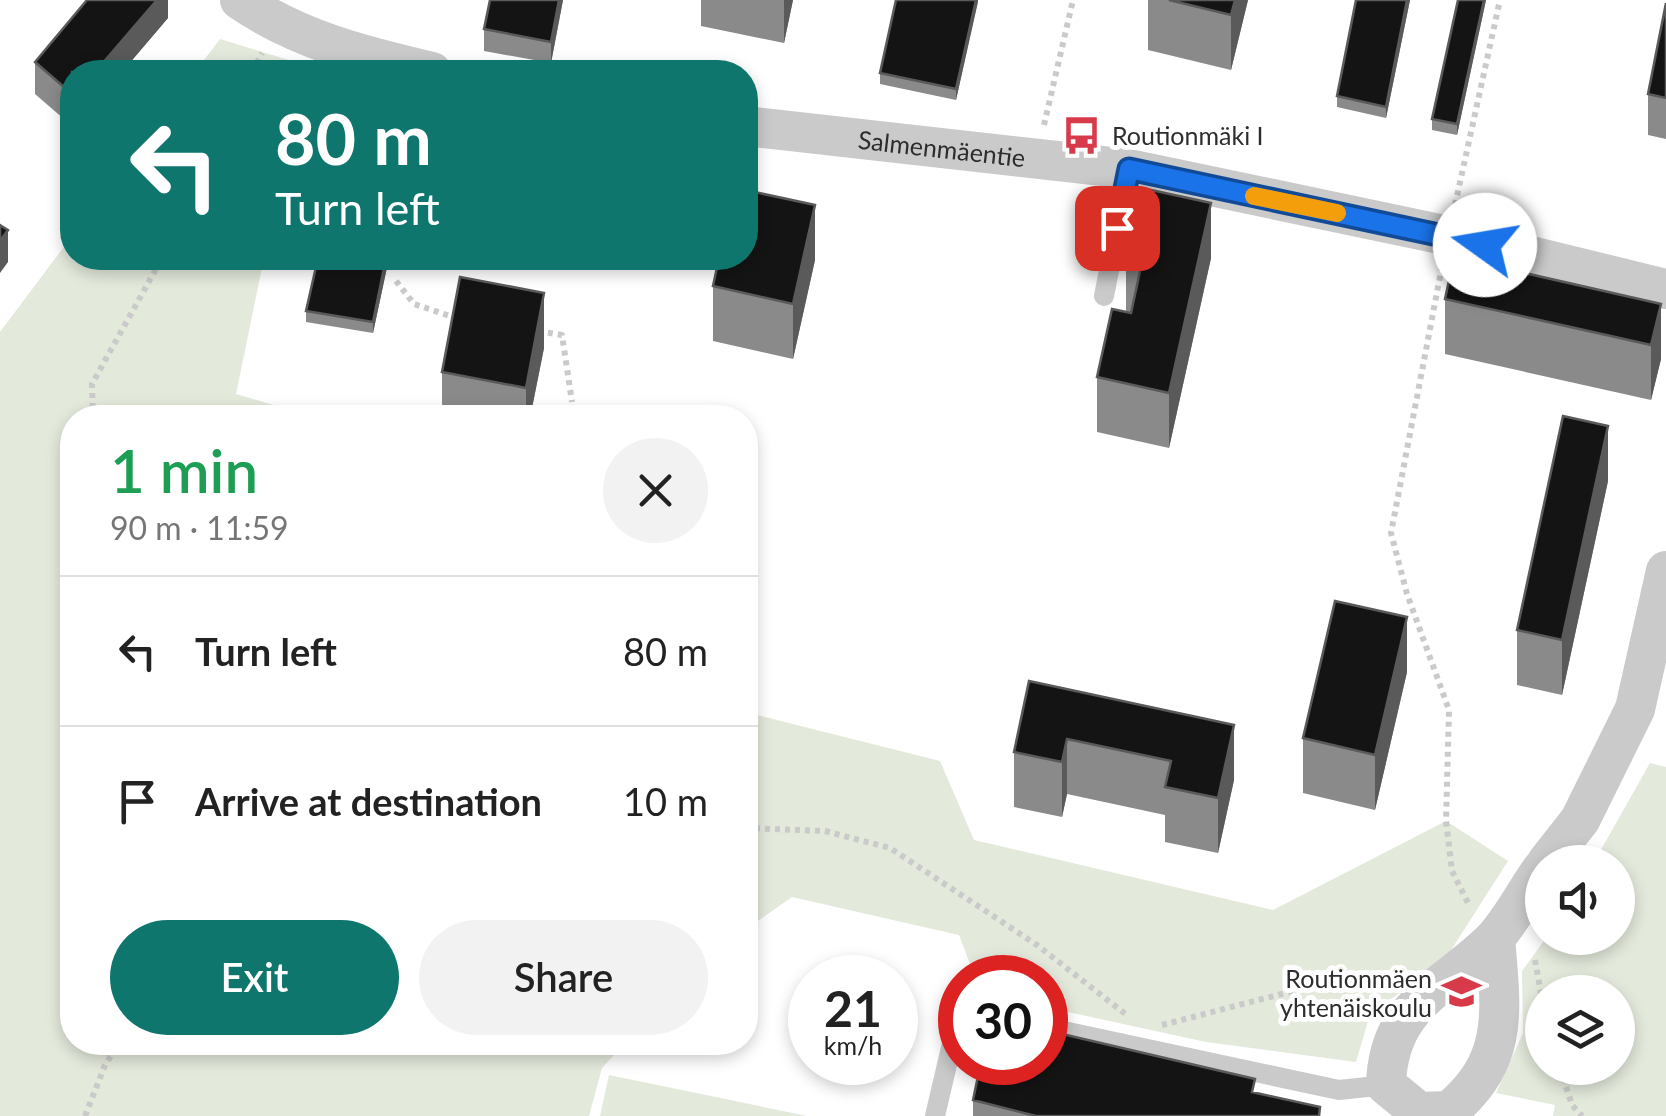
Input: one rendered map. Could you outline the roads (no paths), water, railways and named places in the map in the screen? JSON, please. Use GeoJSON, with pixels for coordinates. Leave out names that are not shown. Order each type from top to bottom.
{"type":"FeatureCollection","features":[{"type":"Feature","properties":{"kind":"street"},"geometry":{"type":"LineString","coordinates":[[240,0],[279,27],[380,60]]}},
{"type":"Feature","properties":{"kind":"street","name":"Salmenmäentie"},"geometry":{"type":"LineString","coordinates":[[758,127],[1129,169],[1449,236],[1666,290]]}},
{"type":"Feature","properties":{"kind":"street"},"geometry":{"type":"LineString","coordinates":[[1560,845],[1580,820],[1635,709],[1666,571]]}},
{"type":"Feature","properties":{"kind":"street"},"geometry":{"type":"LineString","coordinates":[[1476,921],[1499,988],[1494,1052],[1473,1091],[1450,1113],[1419,1112],[1389,1098],[1387,1058],[1416,1001],[1476,921],[1525,887]]}},
{"type":"Feature","properties":{"kind":"lane"},"geometry":{"type":"LineString","coordinates":[[1104,296],[1129,169]]}},
{"type":"Feature","properties":{"kind":"lane"},"geometry":{"type":"LineString","coordinates":[[1068,1032],[1389,1098]]}},
{"type":"Feature","properties":{"kind":"lane"},"geometry":{"type":"LineString","coordinates":[[935,1116],[942,1085]]}},
{"type":"Feature","properties":{"kind":"place","name":"Routionmäki I"},"geometry":{"type":"Point","coordinates":[1082,135]}},
{"type":"Feature","properties":{"kind":"place","name":"Routionmäen yhtenäiskoulu"},"geometry":{"type":"Point","coordinates":[1462,992]}}]}
